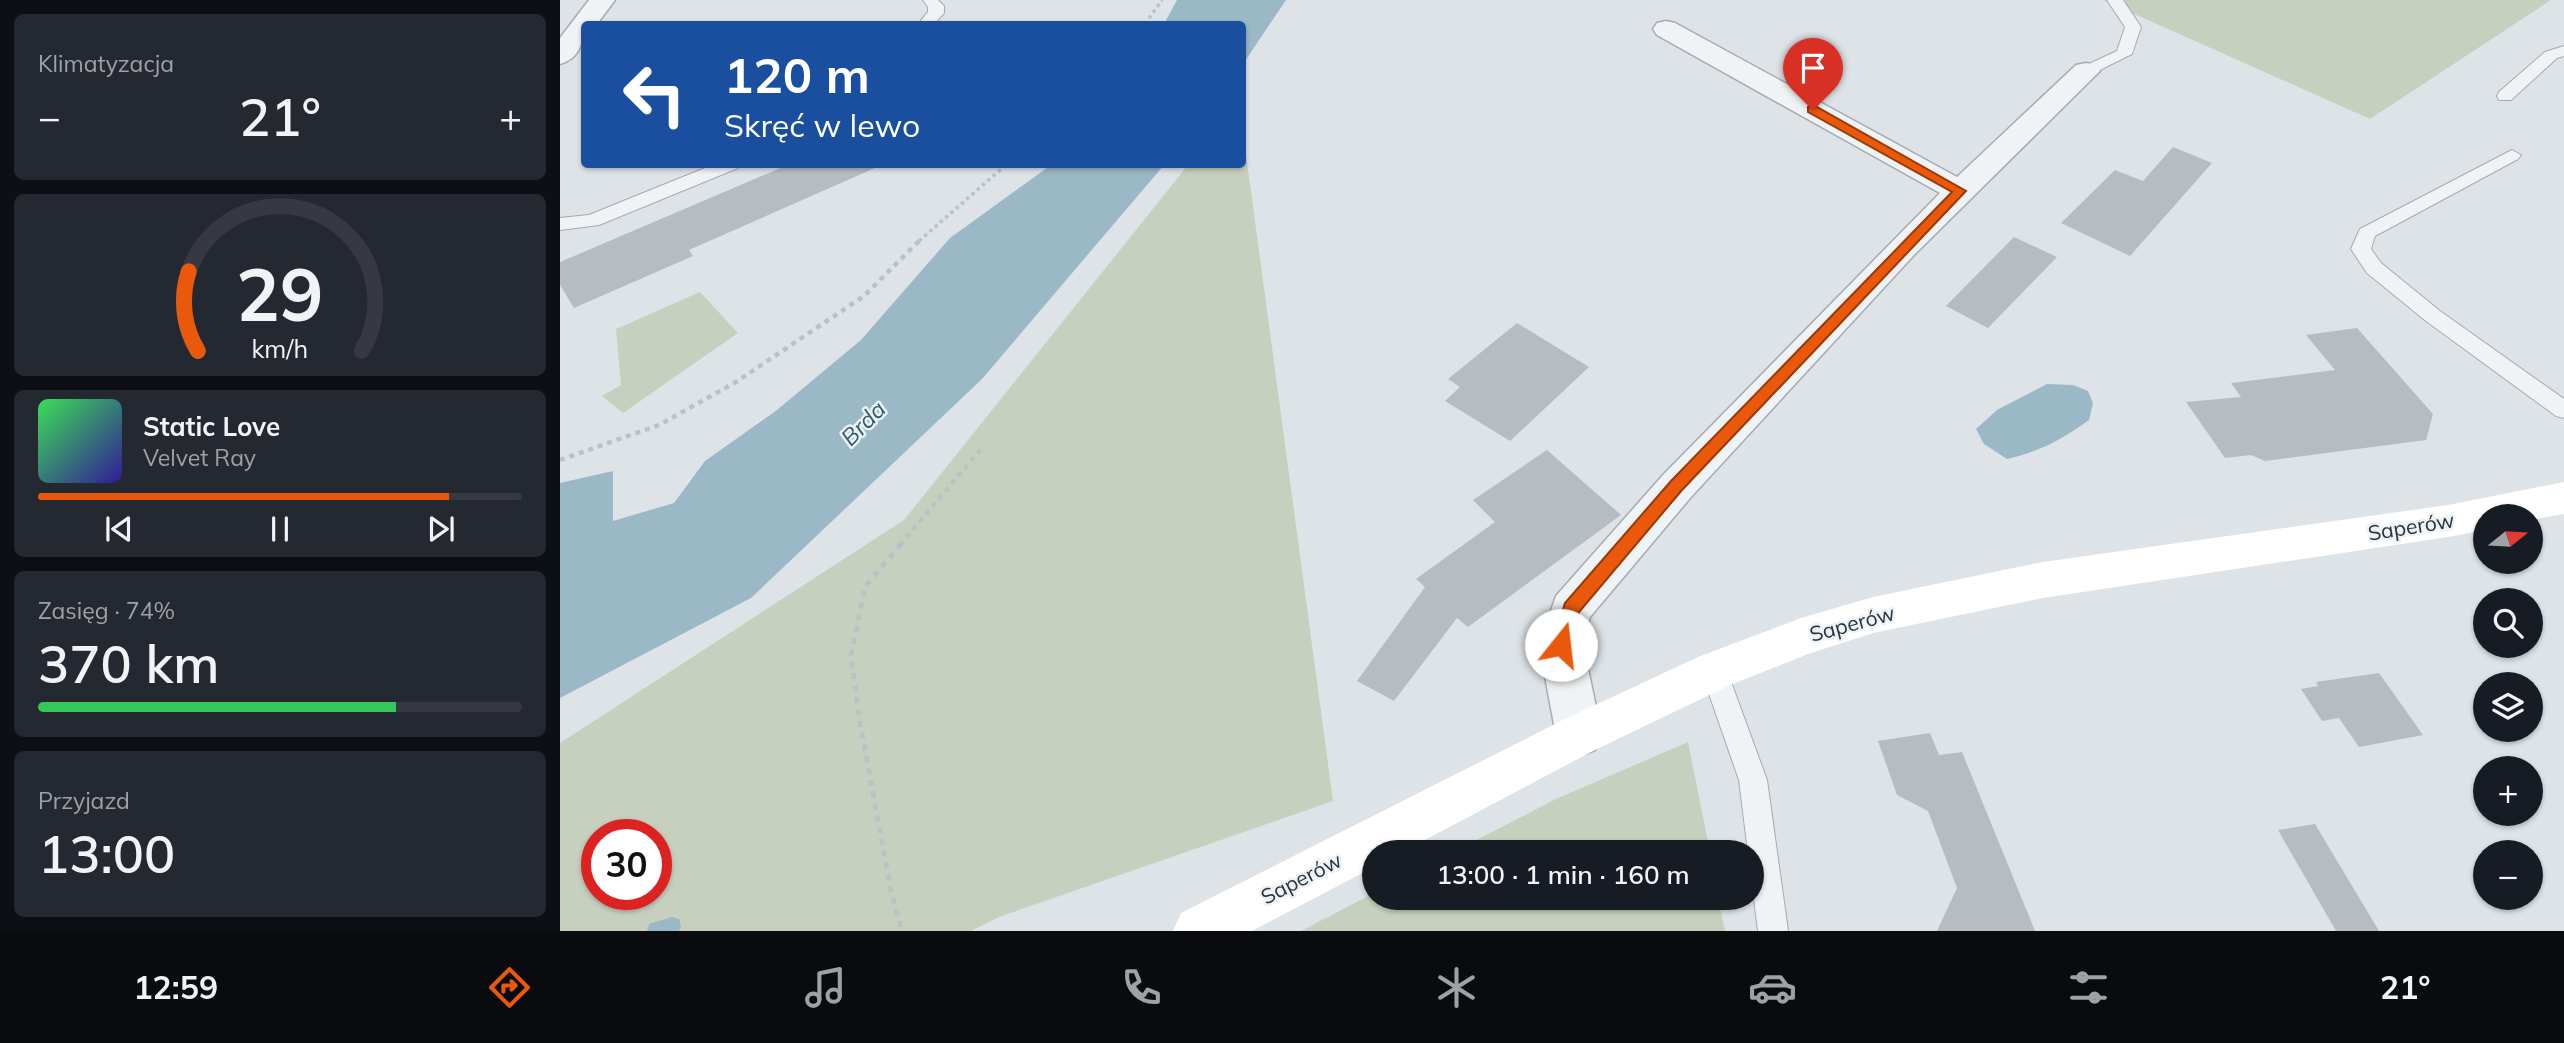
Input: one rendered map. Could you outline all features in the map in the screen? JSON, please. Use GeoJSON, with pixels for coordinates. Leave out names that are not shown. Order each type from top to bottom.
{"type":"FeatureCollection","features":[{"type":"Feature","properties":{"kind":"street"},"geometry":{"type":"LineString","coordinates":[[586,21],[602,0]]}},
{"type":"Feature","properties":{"kind":"street"},"geometry":{"type":"LineString","coordinates":[[560,56],[581,28]]}},
{"type":"Feature","properties":{"kind":"street"},"geometry":{"type":"LineString","coordinates":[[1666,29],[1960,191]]}},
{"type":"Feature","properties":{"kind":"street"},"geometry":{"type":"LineString","coordinates":[[1579,734],[1561,645],[1571,609],[1676,486],[1960,191],[2086,71]]}},
{"type":"Feature","properties":{"kind":"street","name":"Saperów"},"geometry":{"type":"LineString","coordinates":[[1199,931],[1579,734],[1714,671],[1801,636],[1873,615],[2043,580],[2448,521],[2564,498]]}},
{"type":"Feature","properties":{"kind":"lane"},"geometry":{"type":"LineString","coordinates":[[929,21],[936,13],[936,6],[930,0]]}},
{"type":"Feature","properties":{"kind":"lane"},"geometry":{"type":"LineString","coordinates":[[2086,71],[2124,54],[2133,27],[2121,6],[2114,0]]}},
{"type":"Feature","properties":{"kind":"lane"},"geometry":{"type":"LineString","coordinates":[[2505,96],[2552,55],[2564,51]]}},
{"type":"Feature","properties":{"kind":"lane"},"geometry":{"type":"LineString","coordinates":[[2512,155],[2367,233],[2361,249],[2374,268],[2433,316],[2564,410]]}},
{"type":"Feature","properties":{"kind":"lane"},"geometry":{"type":"LineString","coordinates":[[560,224],[592,221],[722,168]]}},
{"type":"Feature","properties":{"kind":"lane"},"geometry":{"type":"LineString","coordinates":[[1714,671],[1753,780],[1773,931]]}},
{"type":"Feature","properties":{"kind":"path"},"geometry":{"type":"LineString","coordinates":[[1147,21],[1162,0]]}},
{"type":"Feature","properties":{"kind":"path"},"geometry":{"type":"LineString","coordinates":[[560,460],[659,425],[736,383],[864,296],[907,251],[1002,168]]}},
{"type":"Feature","properties":{"kind":"path"},"geometry":{"type":"LineString","coordinates":[[902,931],[891,891],[859,717],[851,655],[865,587],[982,448]]}},
{"type":"Feature","properties":{"kind":"green space"},"geometry":{"type":"Polygon","coordinates":[[[2103,0],[2551,0],[2370,119],[2103,0]]]}},
{"type":"Feature","properties":{"kind":"green space"},"geometry":{"type":"Polygon","coordinates":[[[1246,154],[1333,801],[999,917],[971,931],[560,931],[560,743],[904,520],[1186,168],[1246,168],[1246,154]]]}},
{"type":"Feature","properties":{"kind":"green space"},"geometry":{"type":"Polygon","coordinates":[[[700,292],[738,333],[623,413],[602,396],[621,385],[616,329],[700,292]]]}},
{"type":"Feature","properties":{"kind":"green space"},"geometry":{"type":"Polygon","coordinates":[[[1688,742],[1708,840],[1476,840],[1556,799],[1688,742]]]}},
{"type":"Feature","properties":{"kind":"green space"},"geometry":{"type":"Polygon","coordinates":[[[1362,899],[1362,910],[1721,910],[1725,931],[1301,931],[1362,899]]]}},
{"type":"Feature","properties":{"kind":"water"},"geometry":{"type":"Polygon","coordinates":[[[1177,0],[1286,0],[1246,60],[1246,21],[1166,21],[1177,0]]]}},
{"type":"Feature","properties":{"kind":"water","name":"Brda"},"geometry":{"type":"Polygon","coordinates":[[[1047,168],[1161,168],[982,379],[751,598],[560,698],[560,483],[613,471],[613,521],[674,503],[705,461],[777,410],[861,340],[950,238],[1047,168]]]}},
{"type":"Feature","properties":{"kind":"water"},"geometry":{"type":"Polygon","coordinates":[[[2047,384],[2073,385],[2088,391],[2093,403],[2089,420],[2050,444],[2007,459],[1984,444],[1976,429],[1997,410],[2047,384]]]}},
{"type":"Feature","properties":{"kind":"building"},"geometry":{"type":"Polygon","coordinates":[[[2173,147],[2212,163],[2130,256],[2061,223],[2115,170],[2143,181],[2173,147]]]}},
{"type":"Feature","properties":{"kind":"building"},"geometry":{"type":"Polygon","coordinates":[[[781,168],[875,168],[689,250],[693,256],[574,308],[560,285],[560,262],[781,168]]]}},
{"type":"Feature","properties":{"kind":"building"},"geometry":{"type":"Polygon","coordinates":[[[2014,237],[2057,257],[1988,328],[1946,306],[2014,237]]]}},
{"type":"Feature","properties":{"kind":"building"},"geometry":{"type":"Polygon","coordinates":[[[1517,323],[1589,367],[1510,441],[1445,401],[1460,387],[1448,379],[1517,323]]]}},
{"type":"Feature","properties":{"kind":"building"},"geometry":{"type":"Polygon","coordinates":[[[2357,328],[2433,414],[2426,440],[2265,461],[2251,455],[2225,458],[2186,402],[2241,397],[2231,383],[2335,370],[2306,335],[2357,328]]]}},
{"type":"Feature","properties":{"kind":"building"},"geometry":{"type":"Polygon","coordinates":[[[1547,450],[1621,515],[1468,627],[1457,618],[1394,701],[1357,681],[1425,587],[1416,579],[1495,522],[1473,500],[1547,450]]]}},
{"type":"Feature","properties":{"kind":"building"},"geometry":{"type":"Polygon","coordinates":[[[2379,673],[2423,735],[2359,747],[2339,718],[2322,721],[2301,689],[2318,686],[2316,682],[2379,673]]]}},
{"type":"Feature","properties":{"kind":"building"},"geometry":{"type":"Polygon","coordinates":[[[1930,733],[1939,755],[1962,752],[2035,931],[1937,931],[1957,888],[1928,811],[1897,795],[1878,741],[1930,733]]]}},
{"type":"Feature","properties":{"kind":"building"},"geometry":{"type":"Polygon","coordinates":[[[2315,824],[2379,931],[2336,931],[2278,830],[2315,824]]]}},
{"type":"Feature","properties":{"kind":"waterway"},"geometry":{"type":"LineString","coordinates":[[656,931],[672,926]]}},
{"type":"Feature","properties":{"kind":"route"},"geometry":{"type":"LineString","coordinates":[[1561,645],[1571,609],[1676,486],[1960,191],[1813,110]]}}]}
